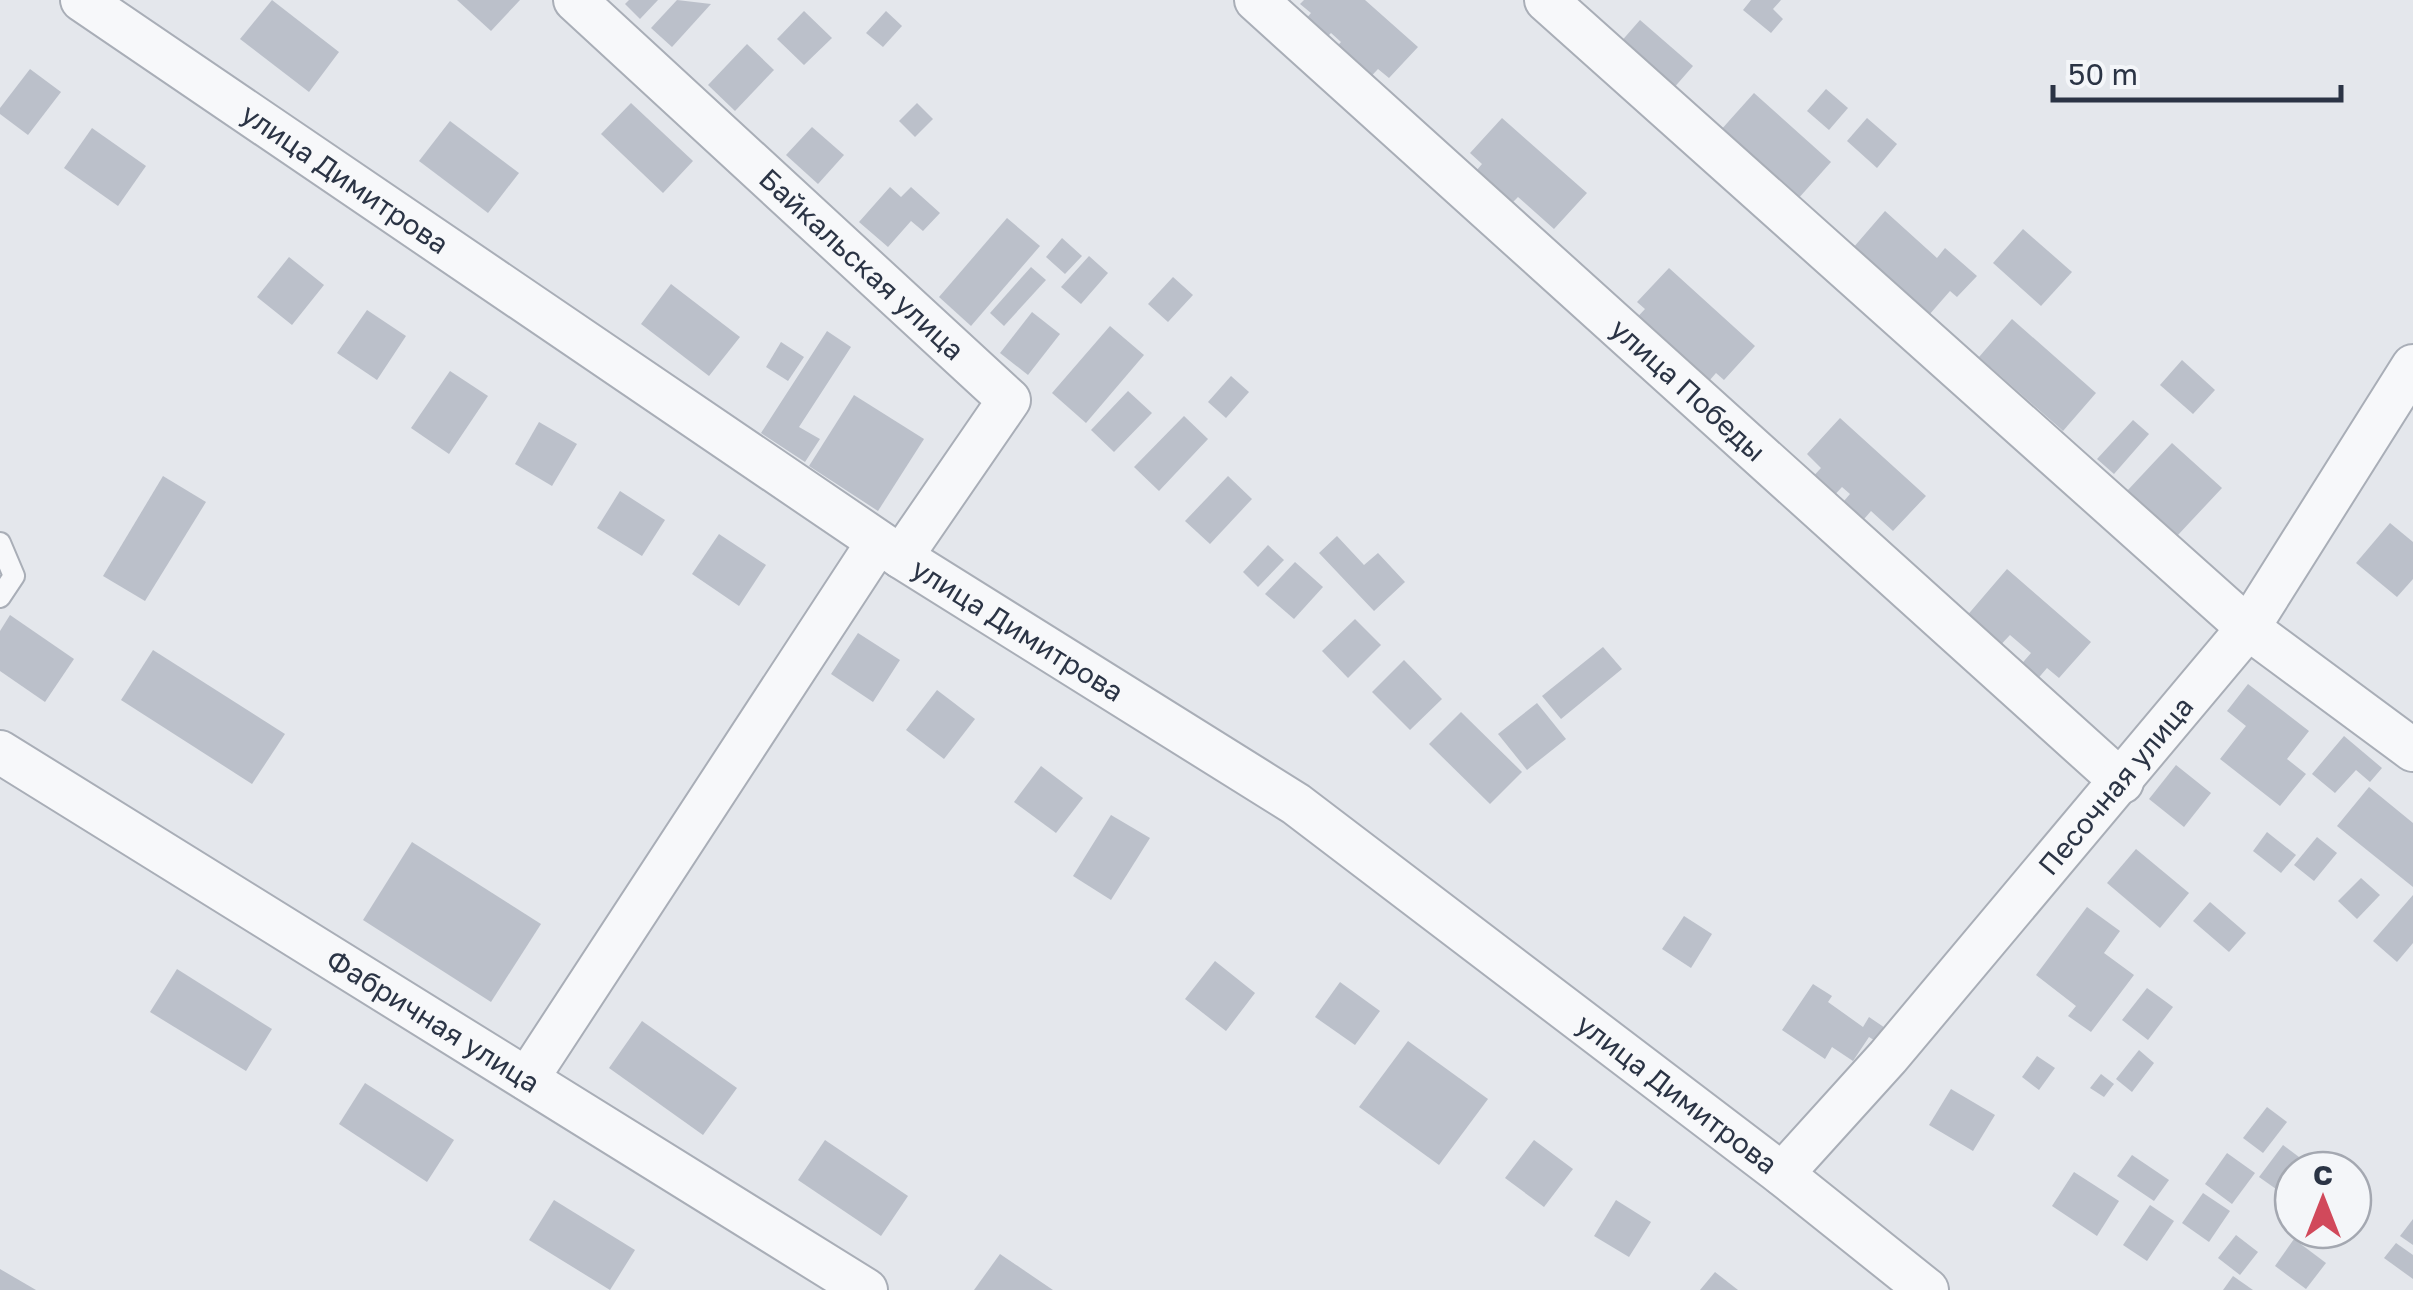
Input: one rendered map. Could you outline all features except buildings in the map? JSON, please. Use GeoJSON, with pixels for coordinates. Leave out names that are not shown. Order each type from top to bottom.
{"type":"FeatureCollection","features":[{"type":"Feature","properties":{"kind":"street","name":"улица Димитрова"},"geometry":{"type":"LineString","coordinates":[[82,0],[889,549],[1296,804],[1782,1174],[1927,1290]]}},
{"type":"Feature","properties":{"kind":"street","name":"Байкальская улица"},"geometry":{"type":"LineString","coordinates":[[575,0],[1008,400],[889,549]]}},
{"type":"Feature","properties":{"kind":"street","name":"улица Победы"},"geometry":{"type":"LineString","coordinates":[[1256,0],[2122,782]]}},
{"type":"Feature","properties":{"kind":"street"},"geometry":{"type":"LineString","coordinates":[[1546,0],[2248,628],[2413,750]]}},
{"type":"Feature","properties":{"kind":"street","name":"Песочная улица"},"geometry":{"type":"LineString","coordinates":[[1782,1174],[1888,1057],[2248,628],[2413,366]]}},
{"type":"Feature","properties":{"kind":"street"},"geometry":{"type":"LineString","coordinates":[[527,1080],[889,549]]}},
{"type":"Feature","properties":{"kind":"street","name":"Фабричная улица"},"geometry":{"type":"LineString","coordinates":[[0,752],[866,1290]]}},
{"type":"Feature","properties":{"kind":"lane"},"geometry":{"type":"LineString","coordinates":[[0,543],[14,576],[0,597]]}}]}
